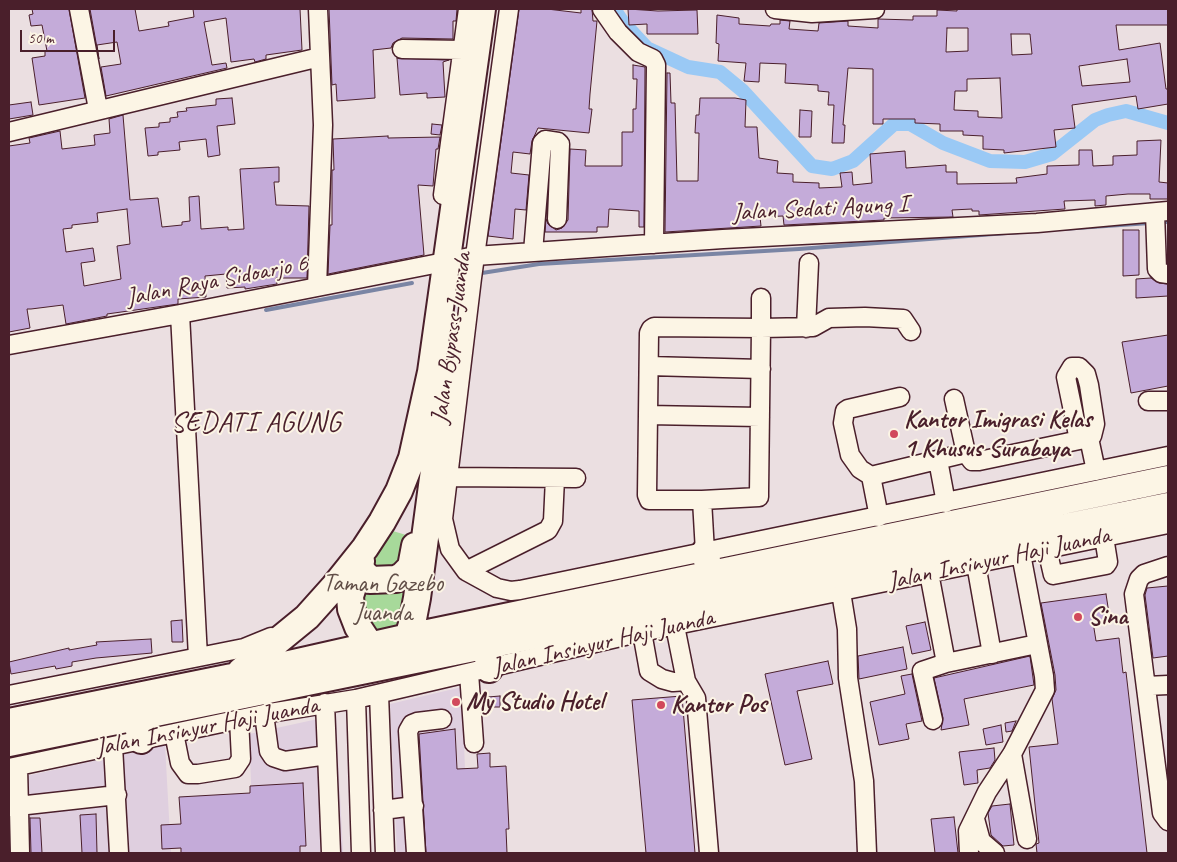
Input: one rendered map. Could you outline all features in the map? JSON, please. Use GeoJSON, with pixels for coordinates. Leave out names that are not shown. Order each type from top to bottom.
{"type":"FeatureCollection","features":[{"type":"Feature","properties":{"kind":"highway","name":"Jalan Bypass Juanda"},"geometry":{"type":"LineString","coordinates":[[232,677],[252,664],[307,617],[362,556],[399,492],[412,458],[454,267],[450,189],[483,27]]}},
{"type":"Feature","properties":{"kind":"highway","name":"Jalan Bypass Juanda"},"geometry":{"type":"LineString","coordinates":[[362,556],[350,596],[352,609],[383,659],[409,637],[417,598],[483,27]]}},
{"type":"Feature","properties":{"kind":"highway","name":"Jalan Insinyur Haji Juanda"},"geometry":{"type":"LineString","coordinates":[[409,637],[708,563],[1168,479]]}},
{"type":"Feature","properties":{"kind":"highway","name":"Jalan Insinyur Haji Juanda"},"geometry":{"type":"LineString","coordinates":[[9,722],[232,677],[383,659],[482,662],[672,617],[1136,521],[1168,506]]}},
{"type":"Feature","properties":{"kind":"highway"},"geometry":{"type":"LineString","coordinates":[[362,556],[362,571],[370,580],[390,580],[402,576],[411,567],[420,529],[427,510]]}},
{"type":"Feature","properties":{"kind":"highway","name":"Jalan Insinyur Haji Juanda"},"geometry":{"type":"LineString","coordinates":[[12,759],[139,728],[383,659]]}},
{"type":"Feature","properties":{"kind":"street"},"geometry":{"type":"LineString","coordinates":[[79,9],[98,109]]}},
{"type":"Feature","properties":{"kind":"street"},"geometry":{"type":"LineString","coordinates":[[317,287],[323,125],[318,9]]}},
{"type":"Feature","properties":{"kind":"street"},"geometry":{"type":"LineString","coordinates":[[402,49],[483,27],[468,9]]}},
{"type":"Feature","properties":{"kind":"street"},"geometry":{"type":"LineString","coordinates":[[9,695],[244,648],[264,641],[279,632],[314,599],[361,538],[385,498],[404,445],[454,267],[509,9]]}},
{"type":"Feature","properties":{"kind":"street"},"geometry":{"type":"LineString","coordinates":[[602,9],[618,32],[638,52],[653,59],[656,65],[654,244]]}},
{"type":"Feature","properties":{"kind":"street"},"geometry":{"type":"LineString","coordinates":[[784,9],[822,13],[875,9]]}},
{"type":"Feature","properties":{"kind":"street"},"geometry":{"type":"LineString","coordinates":[[9,132],[320,57]]}},
{"type":"Feature","properties":{"kind":"street"},"geometry":{"type":"LineString","coordinates":[[533,252],[542,143],[545,140],[560,144],[557,219]]}},
{"type":"Feature","properties":{"kind":"street","name":"Jalan Sedati Agung I"},"geometry":{"type":"LineString","coordinates":[[454,267],[533,252],[654,244],[1037,223],[1160,224]]}},
{"type":"Feature","properties":{"kind":"street"},"geometry":{"type":"LineString","coordinates":[[1160,224],[1158,269],[1161,273],[1168,274]]}},
{"type":"Feature","properties":{"kind":"street"},"geometry":{"type":"LineString","coordinates":[[806,328],[809,264]]}},
{"type":"Feature","properties":{"kind":"street"},"geometry":{"type":"LineString","coordinates":[[454,267],[448,477],[443,519],[450,549],[466,571],[548,530],[553,522],[555,478]]}},
{"type":"Feature","properties":{"kind":"street","name":"Jalan Raya Sidoarjo 6"},"geometry":{"type":"LineString","coordinates":[[9,345],[317,287],[454,267]]}},
{"type":"Feature","properties":{"kind":"street"},"geometry":{"type":"LineString","coordinates":[[761,298],[761,328],[759,497],[649,500],[647,498],[649,366],[650,333],[654,327],[761,328],[806,328],[813,327],[829,318],[865,317],[903,319],[911,331]]}},
{"type":"Feature","properties":{"kind":"street"},"geometry":{"type":"LineString","coordinates":[[180,314],[198,657]]}},
{"type":"Feature","properties":{"kind":"street"},"geometry":{"type":"LineString","coordinates":[[649,366],[760,369]]}},
{"type":"Feature","properties":{"kind":"street"},"geometry":{"type":"LineString","coordinates":[[900,396],[845,411],[843,423],[850,455],[860,469],[871,476],[966,453]]}},
{"type":"Feature","properties":{"kind":"street"},"geometry":{"type":"LineString","coordinates":[[954,399],[968,459],[979,461],[1084,439],[1096,471]]}},
{"type":"Feature","properties":{"kind":"street"},"geometry":{"type":"LineString","coordinates":[[1148,401],[1168,401]]}},
{"type":"Feature","properties":{"kind":"street"},"geometry":{"type":"LineString","coordinates":[[648,415],[760,417]]}},
{"type":"Feature","properties":{"kind":"street","name":"Jalan Insinyur Haji Juanda"},"geometry":{"type":"LineString","coordinates":[[466,571],[497,588],[511,591],[708,563],[879,517],[1168,456]]}},
{"type":"Feature","properties":{"kind":"street"},"geometry":{"type":"LineString","coordinates":[[938,460],[946,503]]}},
{"type":"Feature","properties":{"kind":"street"},"geometry":{"type":"LineString","coordinates":[[871,476],[879,517]]}},
{"type":"Feature","properties":{"kind":"street"},"geometry":{"type":"LineString","coordinates":[[448,477],[576,478]]}},
{"type":"Feature","properties":{"kind":"street"},"geometry":{"type":"LineString","coordinates":[[702,500],[708,563]]}},
{"type":"Feature","properties":{"kind":"street","name":"Jalan Insinyur Haji Juanda"},"geometry":{"type":"LineString","coordinates":[[12,759],[114,746],[139,728],[174,733],[264,714],[356,699],[379,694],[482,662],[642,632],[672,617],[841,592],[1104,537],[1136,521],[1168,524]]}},
{"type":"Feature","properties":{"kind":"street"},"geometry":{"type":"LineString","coordinates":[[1047,549],[1053,575],[1106,565],[1108,562],[1104,537]]}},
{"type":"Feature","properties":{"kind":"street"},"geometry":{"type":"LineString","coordinates":[[969,853],[968,830],[987,792],[1012,754],[1045,690],[1021,554]]}},
{"type":"Feature","properties":{"kind":"street"},"geometry":{"type":"LineString","coordinates":[[976,564],[992,654]]}},
{"type":"Feature","properties":{"kind":"street"},"geometry":{"type":"LineString","coordinates":[[1168,566],[1144,574],[1135,585],[1134,594],[1162,813],[1168,821]]}},
{"type":"Feature","properties":{"kind":"street"},"geometry":{"type":"LineString","coordinates":[[929,573],[946,663]]}},
{"type":"Feature","properties":{"kind":"street"},"geometry":{"type":"LineString","coordinates":[[841,592],[847,629],[848,678],[864,781],[867,853]]}},
{"type":"Feature","properties":{"kind":"street"},"geometry":{"type":"LineString","coordinates":[[672,617],[686,681],[698,706],[709,853]]}},
{"type":"Feature","properties":{"kind":"street"},"geometry":{"type":"LineString","coordinates":[[642,632],[649,671],[662,679],[673,682],[686,681]]}},
{"type":"Feature","properties":{"kind":"street"},"geometry":{"type":"LineString","coordinates":[[933,720],[922,671],[946,663],[1037,644]]}},
{"type":"Feature","properties":{"kind":"street"},"geometry":{"type":"LineString","coordinates":[[474,743],[482,662]]}},
{"type":"Feature","properties":{"kind":"street"},"geometry":{"type":"LineString","coordinates":[[1146,686],[1168,685]]}},
{"type":"Feature","properties":{"kind":"street"},"geometry":{"type":"LineString","coordinates":[[379,694],[385,853]]}},
{"type":"Feature","properties":{"kind":"street"},"geometry":{"type":"LineString","coordinates":[[356,699],[361,853]]}},
{"type":"Feature","properties":{"kind":"street"},"geometry":{"type":"LineString","coordinates":[[325,703],[331,853]]}},
{"type":"Feature","properties":{"kind":"street"},"geometry":{"type":"LineString","coordinates":[[264,714],[269,751],[273,757],[286,760],[327,755]]}},
{"type":"Feature","properties":{"kind":"street"},"geometry":{"type":"LineString","coordinates":[[174,733],[180,763],[188,774],[235,768],[241,759],[239,719]]}},
{"type":"Feature","properties":{"kind":"street"},"geometry":{"type":"LineString","coordinates":[[416,853],[408,731],[412,724],[417,722],[442,719]]}},
{"type":"Feature","properties":{"kind":"street"},"geometry":{"type":"LineString","coordinates":[[114,746],[119,853]]}},
{"type":"Feature","properties":{"kind":"street"},"geometry":{"type":"LineString","coordinates":[[1012,754],[1027,839]]}},
{"type":"Feature","properties":{"kind":"street"},"geometry":{"type":"LineString","coordinates":[[12,759],[13,806],[20,853]]}},
{"type":"Feature","properties":{"kind":"street"},"geometry":{"type":"LineString","coordinates":[[13,806],[117,794]]}},
{"type":"Feature","properties":{"kind":"street"},"geometry":{"type":"LineString","coordinates":[[383,810],[414,806]]}},
{"type":"Feature","properties":{"kind":"street"},"geometry":{"type":"LineString","coordinates":[[975,819],[981,841],[995,853]]}},
{"type":"Feature","properties":{"kind":"shaded area"},"geometry":{"type":"Polygon","coordinates":[[[462,687],[468,853],[397,853],[390,704],[462,687]]]}},
{"type":"Feature","properties":{"kind":"shaded area"},"geometry":{"type":"Polygon","coordinates":[[[336,715],[343,853],[254,853],[249,734],[336,715]]]}},
{"type":"Feature","properties":{"kind":"shaded area"},"geometry":{"type":"Polygon","coordinates":[[[165,745],[171,853],[9,853],[9,780],[165,745]]]}},
{"type":"Feature","properties":{"kind":"green space","name":"Taman Gazebo Juanda"},"geometry":{"type":"Polygon","coordinates":[[[383,528],[416,538],[399,636],[372,642],[359,622],[360,577],[383,528]]]}},
{"type":"Feature","properties":{"kind":"building"},"geometry":{"type":"Polygon","coordinates":[[[32,9],[69,9],[85,98],[39,105],[32,58],[45,56],[45,51],[47,51],[42,25],[31,26],[29,15],[33,14],[32,9]]]}},
{"type":"Feature","properties":{"kind":"building"},"geometry":{"type":"Polygon","coordinates":[[[90,9],[135,9],[139,31],[169,26],[168,22],[194,17],[193,9],[300,9],[302,50],[266,55],[266,59],[255,62],[254,59],[231,62],[226,18],[204,22],[212,65],[226,63],[227,68],[106,96],[101,67],[121,64],[117,42],[97,45],[99,59],[90,9]]]}},
{"type":"Feature","properties":{"kind":"building"},"geometry":{"type":"Polygon","coordinates":[[[329,9],[457,9],[456,21],[453,21],[453,39],[402,38],[393,43],[391,48],[373,50],[375,98],[337,101],[336,84],[332,85],[329,9]]]}},
{"type":"Feature","properties":{"kind":"building"},"geometry":{"type":"Polygon","coordinates":[[[519,9],[547,9],[581,13],[581,9],[592,9],[593,21],[597,21],[590,94],[589,109],[592,109],[589,133],[538,128],[532,141],[530,154],[513,152],[511,173],[529,175],[526,210],[515,209],[513,239],[488,236],[519,9]]]}},
{"type":"Feature","properties":{"kind":"building"},"geometry":{"type":"Polygon","coordinates":[[[628,9],[658,11],[697,10],[698,34],[647,34],[647,24],[629,25],[628,9]]]}},
{"type":"Feature","properties":{"kind":"building"},"geometry":{"type":"Polygon","coordinates":[[[957,9],[1168,9],[1168,25],[1116,25],[1119,50],[1160,43],[1166,89],[1168,89],[1168,104],[1138,109],[1136,96],[1072,105],[1075,128],[1054,130],[1056,147],[1004,153],[1004,150],[983,149],[983,136],[963,135],[963,131],[940,131],[940,124],[915,123],[915,119],[883,119],[883,124],[873,124],[873,69],[848,68],[843,125],[845,125],[844,143],[832,143],[834,105],[828,105],[829,92],[818,91],[818,85],[785,83],[786,64],[760,63],[759,82],[744,81],[746,63],[718,61],[719,44],[716,43],[717,15],[739,18],[739,24],[770,26],[771,24],[780,24],[780,20],[790,21],[789,29],[818,31],[819,23],[848,21],[848,26],[878,28],[878,19],[913,20],[913,16],[937,16],[937,10],[957,11],[957,9]],[[947,28],[946,52],[968,51],[968,28],[947,28]],[[1011,34],[1012,55],[1032,54],[1030,34],[1011,34]],[[1127,59],[1079,66],[1082,86],[1130,82],[1127,59]],[[1000,78],[967,79],[967,91],[955,91],[954,110],[978,111],[978,117],[1002,118],[1000,78]]]}},
{"type":"Feature","properties":{"kind":"building"},"geometry":{"type":"Polygon","coordinates":[[[397,58],[449,60],[443,62],[445,97],[427,98],[427,93],[400,95],[397,58]]]}},
{"type":"Feature","properties":{"kind":"building"},"geometry":{"type":"Polygon","coordinates":[[[633,65],[645,67],[644,227],[639,227],[639,211],[609,209],[608,227],[597,227],[597,232],[545,232],[546,219],[548,224],[556,230],[562,228],[568,220],[570,149],[586,150],[585,166],[622,166],[622,132],[633,132],[633,109],[636,109],[637,79],[633,79],[633,65]]]}},
{"type":"Feature","properties":{"kind":"building"},"geometry":{"type":"Polygon","coordinates":[[[667,73],[670,73],[671,103],[675,103],[677,181],[698,181],[699,133],[695,133],[696,115],[699,115],[700,98],[735,98],[746,100],[745,127],[757,127],[759,158],[778,161],[777,173],[793,174],[793,182],[819,183],[819,188],[842,187],[840,173],[852,172],[853,185],[872,183],[870,154],[905,151],[906,168],[946,165],[946,172],[957,172],[957,184],[1017,183],[1016,178],[1047,174],[1047,166],[1079,165],[1079,150],[1092,150],[1093,166],[1113,165],[1113,156],[1137,155],[1137,141],[1161,140],[1159,182],[1168,183],[1168,199],[1150,199],[1150,194],[1128,194],[1106,196],[1106,205],[1095,206],[1095,200],[1064,201],[1065,209],[979,215],[979,211],[972,211],[972,209],[952,210],[953,217],[884,218],[884,220],[784,225],[783,216],[760,217],[761,226],[665,232],[667,73]]]}},
{"type":"Feature","properties":{"kind":"building"},"geometry":{"type":"Polygon","coordinates":[[[232,98],[235,124],[217,126],[220,155],[208,157],[206,139],[179,142],[180,150],[158,152],[158,155],[148,156],[145,128],[159,127],[159,123],[170,122],[170,118],[178,117],[177,112],[187,111],[186,108],[216,105],[216,99],[232,98]]]}},
{"type":"Feature","properties":{"kind":"building"},"geometry":{"type":"Polygon","coordinates":[[[31,102],[33,115],[9,119],[9,105],[31,102]]]}},
{"type":"Feature","properties":{"kind":"building"},"geometry":{"type":"Polygon","coordinates":[[[800,110],[812,111],[811,137],[799,137],[800,110]]]}},
{"type":"Feature","properties":{"kind":"building"},"geometry":{"type":"Polygon","coordinates":[[[123,115],[130,200],[158,198],[162,227],[182,225],[182,222],[190,221],[189,197],[199,196],[201,229],[228,227],[228,230],[244,229],[240,169],[279,167],[279,182],[274,182],[276,205],[309,206],[307,278],[276,278],[277,284],[245,289],[245,287],[227,288],[226,274],[205,276],[206,297],[178,299],[178,304],[107,314],[107,316],[66,324],[63,305],[27,309],[30,328],[9,332],[9,146],[30,143],[29,138],[60,131],[62,149],[95,145],[94,135],[110,133],[109,119],[123,115]],[[127,209],[97,213],[98,222],[72,225],[72,228],[63,229],[66,252],[93,248],[95,261],[81,263],[84,286],[121,279],[117,246],[130,244],[127,209]]]}},
{"type":"Feature","properties":{"kind":"building"},"geometry":{"type":"Polygon","coordinates":[[[432,124],[442,125],[440,135],[431,134],[432,124]]]}},
{"type":"Feature","properties":{"kind":"building"},"geometry":{"type":"Polygon","coordinates":[[[388,136],[388,138],[440,137],[438,149],[436,149],[433,186],[418,185],[424,255],[328,274],[330,225],[332,225],[333,139],[388,136]]]}},
{"type":"Feature","properties":{"kind":"building"},"geometry":{"type":"Polygon","coordinates":[[[1123,230],[1139,230],[1139,275],[1123,276],[1123,230]]]}},
{"type":"Feature","properties":{"kind":"building"},"geometry":{"type":"Polygon","coordinates":[[[1151,278],[1159,283],[1168,284],[1168,296],[1136,298],[1136,279],[1151,278]]]}},
{"type":"Feature","properties":{"kind":"building"},"geometry":{"type":"Polygon","coordinates":[[[1168,335],[1168,386],[1131,393],[1122,342],[1168,335]]]}},
{"type":"Feature","properties":{"kind":"building"},"geometry":{"type":"Polygon","coordinates":[[[1168,586],[1168,656],[1153,658],[1145,595],[1147,588],[1168,586]]]}},
{"type":"Feature","properties":{"kind":"building"},"geometry":{"type":"Polygon","coordinates":[[[1106,594],[1110,620],[1093,622],[1096,641],[1119,638],[1123,673],[1126,672],[1147,853],[1037,853],[1036,844],[1039,843],[1029,747],[1058,744],[1052,699],[1056,690],[1055,675],[1041,603],[1106,594]]]}},
{"type":"Feature","properties":{"kind":"building"},"geometry":{"type":"Polygon","coordinates":[[[182,620],[183,642],[172,642],[171,621],[182,620]]]}},
{"type":"Feature","properties":{"kind":"building"},"geometry":{"type":"Polygon","coordinates":[[[925,622],[931,650],[912,654],[906,626],[925,622]]]}},
{"type":"Feature","properties":{"kind":"building"},"geometry":{"type":"Polygon","coordinates":[[[151,639],[152,653],[96,658],[72,662],[72,666],[56,669],[55,666],[11,674],[9,662],[69,648],[69,650],[97,645],[96,642],[151,639]]]}},
{"type":"Feature","properties":{"kind":"building"},"geometry":{"type":"Polygon","coordinates":[[[903,647],[907,669],[859,679],[858,656],[903,647]]]}},
{"type":"Feature","properties":{"kind":"building"},"geometry":{"type":"Polygon","coordinates":[[[1030,656],[1034,685],[964,699],[969,725],[941,730],[943,718],[934,678],[1030,656]]]}},
{"type":"Feature","properties":{"kind":"building"},"geometry":{"type":"Polygon","coordinates":[[[828,661],[833,684],[797,691],[812,759],[785,765],[765,674],[828,661]]]}},
{"type":"Feature","properties":{"kind":"building"},"geometry":{"type":"Polygon","coordinates":[[[912,674],[922,721],[906,724],[909,739],[879,745],[870,702],[905,694],[901,676],[912,674]]]}},
{"type":"Feature","properties":{"kind":"building"},"geometry":{"type":"Polygon","coordinates":[[[500,696],[500,707],[489,707],[488,697],[500,696]]]}},
{"type":"Feature","properties":{"kind":"building"},"geometry":{"type":"Polygon","coordinates":[[[682,696],[695,853],[646,853],[632,700],[682,696]]]}},
{"type":"Feature","properties":{"kind":"building"},"geometry":{"type":"Polygon","coordinates":[[[1016,721],[1012,731],[1006,732],[1005,723],[1016,721]]]}},
{"type":"Feature","properties":{"kind":"building"},"geometry":{"type":"Polygon","coordinates":[[[1001,725],[1003,742],[986,745],[983,729],[1001,725]]]}},
{"type":"Feature","properties":{"kind":"building"},"geometry":{"type":"Polygon","coordinates":[[[455,729],[457,769],[478,768],[477,754],[490,753],[490,767],[506,766],[509,829],[506,829],[507,853],[426,853],[419,734],[455,729]]]}},
{"type":"Feature","properties":{"kind":"building"},"geometry":{"type":"Polygon","coordinates":[[[994,748],[995,760],[990,768],[977,770],[978,783],[964,785],[959,752],[994,748]]]}},
{"type":"Feature","properties":{"kind":"building"},"geometry":{"type":"Polygon","coordinates":[[[303,783],[306,846],[300,846],[300,853],[181,853],[181,848],[162,849],[161,825],[181,824],[179,797],[250,793],[250,786],[303,783]]]}},
{"type":"Feature","properties":{"kind":"building"},"geometry":{"type":"Polygon","coordinates":[[[1010,804],[1014,845],[1003,846],[991,835],[988,813],[992,806],[1010,804]]]}},
{"type":"Feature","properties":{"kind":"building"},"geometry":{"type":"Polygon","coordinates":[[[96,814],[97,853],[82,853],[80,815],[96,814]]]}},
{"type":"Feature","properties":{"kind":"building"},"geometry":{"type":"Polygon","coordinates":[[[954,817],[958,853],[935,853],[931,819],[954,817]]]}},
{"type":"Feature","properties":{"kind":"building"},"geometry":{"type":"Polygon","coordinates":[[[30,818],[40,818],[42,853],[31,853],[30,818]]]}},
{"type":"Feature","properties":{"kind":"waterway"},"geometry":{"type":"LineString","coordinates":[[614,9],[622,21],[647,48],[688,67],[720,72],[743,91],[812,166],[832,169],[853,161],[894,124],[910,124],[943,143],[990,161],[1025,162],[1052,154],[1095,120],[1108,115],[1126,111],[1168,123]]}},
{"type":"Feature","properties":{"kind":"waterway"},"geometry":{"type":"LineString","coordinates":[[1160,222],[1168,222]]}},
{"type":"Feature","properties":{"kind":"waterway"},"geometry":{"type":"LineString","coordinates":[[1062,229],[1150,223]]}},
{"type":"Feature","properties":{"kind":"waterway"},"geometry":{"type":"LineString","coordinates":[[482,273],[539,264],[799,249],[1020,232]]}},
{"type":"Feature","properties":{"kind":"waterway"},"geometry":{"type":"LineString","coordinates":[[266,310],[412,283]]}},
{"type":"Feature","properties":{"kind":"place","name":"Kantor Imigrasi Kelas 1 Khusus Surabaya"},"geometry":{"type":"Point","coordinates":[894,434]}},
{"type":"Feature","properties":{"kind":"place","name":"Sina"},"geometry":{"type":"Point","coordinates":[1078,617]}},
{"type":"Feature","properties":{"kind":"place","name":"My Studio Hotel"},"geometry":{"type":"Point","coordinates":[456,702]}},
{"type":"Feature","properties":{"kind":"place","name":"Kantor Pos"},"geometry":{"type":"Point","coordinates":[661,705]}},
{"type":"Feature","properties":{"kind":"district","name":"SEDATI AGUNG"},"geometry":{"type":"Point","coordinates":[256,424]}}]}
